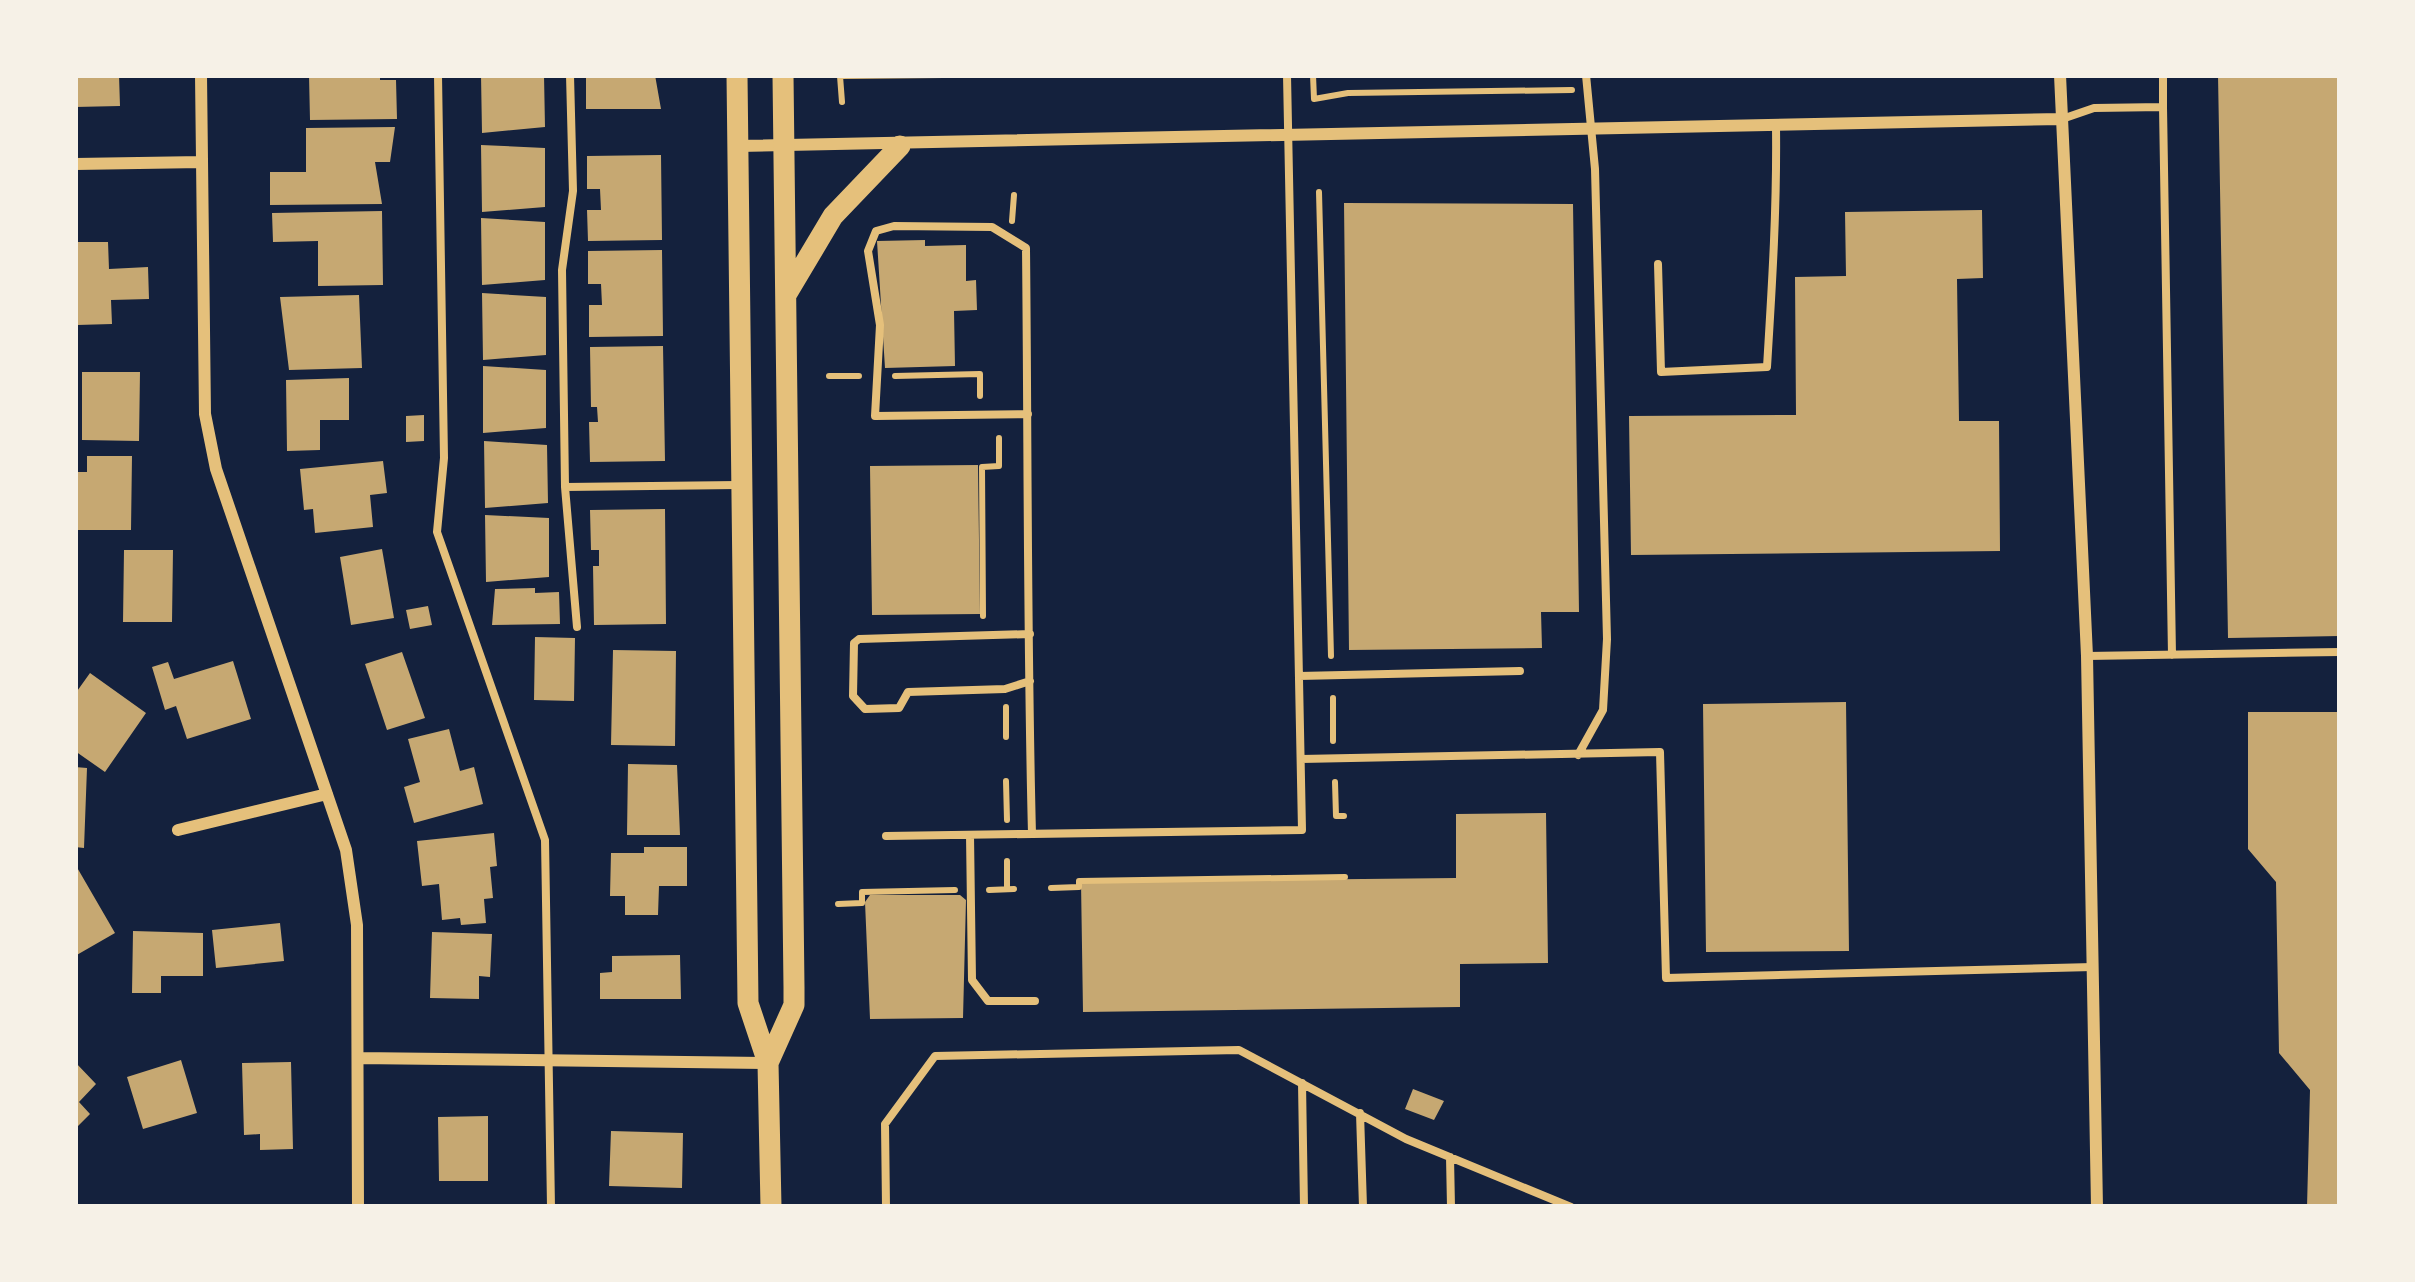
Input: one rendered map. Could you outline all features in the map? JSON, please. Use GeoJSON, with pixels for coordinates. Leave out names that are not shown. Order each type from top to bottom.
{"type":"FeatureCollection","features":[{"type":"Feature","properties":{"kind":"main road"},"geometry":{"type":"LineString","coordinates":[[736,75],[748,1003],[769,1063],[771,1207]]}},
{"type":"Feature","properties":{"kind":"main road"},"geometry":{"type":"LineString","coordinates":[[769,1063],[794,1005],[783,75]]}},
{"type":"Feature","properties":{"kind":"main road"},"geometry":{"type":"LineString","coordinates":[[785,296],[833,216],[900,146]]}},
{"type":"Feature","properties":{"kind":"street"},"geometry":{"type":"LineString","coordinates":[[201,75],[206,414],[216,469],[346,850],[357,925],[358,1207]]}},
{"type":"Feature","properties":{"kind":"street"},"geometry":{"type":"LineString","coordinates":[[2060,75],[2087,656],[2097,1207]]}},
{"type":"Feature","properties":{"kind":"street"},"geometry":{"type":"LineString","coordinates":[[738,146],[1287,139],[2062,119]]}},
{"type":"Feature","properties":{"kind":"street"},"geometry":{"type":"LineString","coordinates":[[75,164],[202,162]]}},
{"type":"Feature","properties":{"kind":"street"},"geometry":{"type":"LineString","coordinates":[[178,830],[327,794]]}},
{"type":"Feature","properties":{"kind":"street"},"geometry":{"type":"LineString","coordinates":[[358,1058],[769,1063]]}},
{"type":"Feature","properties":{"kind":"lane"},"geometry":{"type":"LineString","coordinates":[[438,75],[444,458],[436,532],[545,840],[551,1207]]}},
{"type":"Feature","properties":{"kind":"lane"},"geometry":{"type":"LineString","coordinates":[[570,75],[573,191],[562,270],[565,487],[577,627]]}},
{"type":"Feature","properties":{"kind":"lane"},"geometry":{"type":"LineString","coordinates":[[886,836],[1302,830],[1287,75]]}},
{"type":"Feature","properties":{"kind":"lane"},"geometry":{"type":"LineString","coordinates":[[1578,755],[1603,710],[1607,639],[1595,169],[1586,75]]}},
{"type":"Feature","properties":{"kind":"lane"},"geometry":{"type":"LineString","coordinates":[[2163,75],[2172,655]]}},
{"type":"Feature","properties":{"kind":"lane"},"geometry":{"type":"LineString","coordinates":[[2062,119],[2094,108],[2163,107]]}},
{"type":"Feature","properties":{"kind":"lane"},"geometry":{"type":"LineString","coordinates":[[1658,264],[1660,372],[1767,367],[1768,283],[1777,250],[1776,126]]}},
{"type":"Feature","properties":{"kind":"lane"},"geometry":{"type":"LineString","coordinates":[[1028,414],[875,416],[880,325],[868,251],[876,231],[894,226],[992,227],[1026,248],[1028,414],[1030,634],[1031,681],[1032,834]]}},
{"type":"Feature","properties":{"kind":"lane"},"geometry":{"type":"LineString","coordinates":[[565,487],[741,485]]}},
{"type":"Feature","properties":{"kind":"lane"},"geometry":{"type":"LineString","coordinates":[[1030,634],[859,638],[854,643],[853,696],[859,706],[899,708],[908,692],[1005,688],[1031,681]]}},
{"type":"Feature","properties":{"kind":"lane"},"geometry":{"type":"LineString","coordinates":[[2087,656],[2340,652]]}},
{"type":"Feature","properties":{"kind":"lane"},"geometry":{"type":"LineString","coordinates":[[1299,676],[1520,671]]}},
{"type":"Feature","properties":{"kind":"lane"},"geometry":{"type":"LineString","coordinates":[[1301,759],[1660,752],[1666,978],[2093,968]]}},
{"type":"Feature","properties":{"kind":"lane"},"geometry":{"type":"LineString","coordinates":[[970,835],[973,980],[988,1001],[1035,1001]]}},
{"type":"Feature","properties":{"kind":"lane"},"geometry":{"type":"LineString","coordinates":[[886,1207],[885,1124],[935,1056],[1239,1050],[1450,1157],[1571,1207]]}},
{"type":"Feature","properties":{"kind":"lane"},"geometry":{"type":"LineString","coordinates":[[1302,1083],[1304,1207]]}},
{"type":"Feature","properties":{"kind":"lane"},"geometry":{"type":"LineString","coordinates":[[1360,1112],[1363,1207]]}},
{"type":"Feature","properties":{"kind":"lane"},"geometry":{"type":"LineString","coordinates":[[1450,1157],[1451,1207]]}},
{"type":"Feature","properties":{"kind":"lane"},"geometry":{"type":"LineString","coordinates":[[1538,1193],[1538,1207]]}},
{"type":"Feature","properties":{"kind":"path"},"geometry":{"type":"LineString","coordinates":[[842,102],[840,75],[944,75]]}},
{"type":"Feature","properties":{"kind":"path"},"geometry":{"type":"LineString","coordinates":[[1313,75],[1313,99],[1348,93],[1586,89]]}},
{"type":"Feature","properties":{"kind":"path"},"geometry":{"type":"LineString","coordinates":[[1319,192],[1331,656]]}},
{"type":"Feature","properties":{"kind":"path"},"geometry":{"type":"LineString","coordinates":[[1011,219],[1014,195]]}},
{"type":"Feature","properties":{"kind":"path"},"geometry":{"type":"LineString","coordinates":[[892,376],[980,374],[980,397],[999,397]]}},
{"type":"Feature","properties":{"kind":"path"},"geometry":{"type":"LineString","coordinates":[[829,376],[854,376]]}},
{"type":"Feature","properties":{"kind":"path"},"geometry":{"type":"LineString","coordinates":[[983,624],[982,467],[999,466],[999,438]]}},
{"type":"Feature","properties":{"kind":"path"},"geometry":{"type":"LineString","coordinates":[[1333,698],[1333,741]]}},
{"type":"Feature","properties":{"kind":"path"},"geometry":{"type":"LineString","coordinates":[[1006,707],[1006,737]]}},
{"type":"Feature","properties":{"kind":"path"},"geometry":{"type":"LineString","coordinates":[[1006,782],[1006,825]]}},
{"type":"Feature","properties":{"kind":"path"},"geometry":{"type":"LineString","coordinates":[[1334,782],[1336,816],[1344,816]]}},
{"type":"Feature","properties":{"kind":"path"},"geometry":{"type":"LineString","coordinates":[[980,890],[1011,889],[1007,861]]}},
{"type":"Feature","properties":{"kind":"path"},"geometry":{"type":"LineString","coordinates":[[1051,888],[1079,887],[1079,881],[1345,877]]}},
{"type":"Feature","properties":{"kind":"path"},"geometry":{"type":"LineString","coordinates":[[838,904],[862,903],[862,892],[962,890]]}},
{"type":"Feature","properties":{"kind":"building"},"geometry":{"type":"Polygon","coordinates":[[[75,75],[119,75],[120,106],[75,107],[75,75]]]}},
{"type":"Feature","properties":{"kind":"building"},"geometry":{"type":"Polygon","coordinates":[[[309,75],[380,75],[380,80],[396,80],[397,119],[310,120],[309,75]]]}},
{"type":"Feature","properties":{"kind":"building"},"geometry":{"type":"Polygon","coordinates":[[[481,75],[544,75],[545,127],[482,133],[481,75]]]}},
{"type":"Feature","properties":{"kind":"building"},"geometry":{"type":"Polygon","coordinates":[[[586,75],[655,75],[661,109],[586,109],[586,75]]]}},
{"type":"Feature","properties":{"kind":"building"},"geometry":{"type":"Polygon","coordinates":[[[2218,75],[2340,75],[2340,636],[2228,638],[2218,75]]]}},
{"type":"Feature","properties":{"kind":"building"},"geometry":{"type":"Polygon","coordinates":[[[395,127],[390,162],[375,162],[382,204],[270,205],[270,172],[306,172],[306,128],[395,127]]]}},
{"type":"Feature","properties":{"kind":"building"},"geometry":{"type":"Polygon","coordinates":[[[481,145],[545,148],[545,207],[482,212],[481,145]]]}},
{"type":"Feature","properties":{"kind":"building"},"geometry":{"type":"Polygon","coordinates":[[[661,155],[662,240],[588,241],[587,210],[601,210],[600,189],[587,189],[587,156],[661,155]]]}},
{"type":"Feature","properties":{"kind":"building"},"geometry":{"type":"Polygon","coordinates":[[[1344,203],[1573,204],[1579,612],[1541,612],[1542,648],[1349,650],[1344,203]]]}},
{"type":"Feature","properties":{"kind":"building"},"geometry":{"type":"Polygon","coordinates":[[[1982,210],[1983,278],[1957,279],[1959,421],[1999,421],[2000,551],[1631,555],[1629,416],[1796,415],[1795,277],[1846,276],[1845,212],[1982,210]]]}},
{"type":"Feature","properties":{"kind":"building"},"geometry":{"type":"Polygon","coordinates":[[[382,211],[383,285],[318,286],[318,241],[273,242],[272,213],[382,211]]]}},
{"type":"Feature","properties":{"kind":"building"},"geometry":{"type":"Polygon","coordinates":[[[481,218],[545,222],[545,280],[482,285],[481,218]]]}},
{"type":"Feature","properties":{"kind":"building"},"geometry":{"type":"Polygon","coordinates":[[[925,240],[925,246],[966,245],[966,281],[976,280],[977,310],[954,311],[955,366],[885,368],[877,241],[925,240]]]}},
{"type":"Feature","properties":{"kind":"building"},"geometry":{"type":"Polygon","coordinates":[[[75,242],[108,242],[109,269],[148,267],[149,299],[111,300],[112,324],[77,325],[75,242]]]}},
{"type":"Feature","properties":{"kind":"building"},"geometry":{"type":"Polygon","coordinates":[[[662,250],[663,336],[589,337],[589,305],[602,305],[601,284],[588,284],[588,251],[662,250]]]}},
{"type":"Feature","properties":{"kind":"building"},"geometry":{"type":"Polygon","coordinates":[[[482,293],[546,297],[546,355],[483,360],[482,293]]]}},
{"type":"Feature","properties":{"kind":"building"},"geometry":{"type":"Polygon","coordinates":[[[359,295],[362,368],[289,370],[280,297],[359,295]]]}},
{"type":"Feature","properties":{"kind":"building"},"geometry":{"type":"Polygon","coordinates":[[[663,346],[665,461],[590,462],[589,422],[598,422],[597,407],[591,407],[590,347],[663,346]]]}},
{"type":"Feature","properties":{"kind":"building"},"geometry":{"type":"Polygon","coordinates":[[[483,366],[546,370],[546,428],[483,433],[483,366]]]}},
{"type":"Feature","properties":{"kind":"building"},"geometry":{"type":"Polygon","coordinates":[[[82,372],[140,372],[139,441],[82,440],[82,372]]]}},
{"type":"Feature","properties":{"kind":"building"},"geometry":{"type":"Polygon","coordinates":[[[349,378],[349,420],[320,420],[320,450],[287,451],[286,380],[349,378]]]}},
{"type":"Feature","properties":{"kind":"building"},"geometry":{"type":"Polygon","coordinates":[[[424,415],[424,441],[406,442],[406,416],[424,415]]]}},
{"type":"Feature","properties":{"kind":"building"},"geometry":{"type":"Polygon","coordinates":[[[484,441],[547,445],[548,503],[485,508],[484,441]]]}},
{"type":"Feature","properties":{"kind":"building"},"geometry":{"type":"Polygon","coordinates":[[[87,456],[132,456],[131,530],[75,530],[75,472],[87,472],[87,456]]]}},
{"type":"Feature","properties":{"kind":"building"},"geometry":{"type":"Polygon","coordinates":[[[383,461],[387,493],[370,495],[373,527],[315,533],[313,509],[304,510],[300,469],[383,461]]]}},
{"type":"Feature","properties":{"kind":"building"},"geometry":{"type":"Polygon","coordinates":[[[978,465],[980,614],[872,615],[870,466],[978,465]]]}},
{"type":"Feature","properties":{"kind":"building"},"geometry":{"type":"Polygon","coordinates":[[[665,509],[666,624],[594,625],[593,566],[599,566],[599,550],[591,550],[590,510],[665,509]]]}},
{"type":"Feature","properties":{"kind":"building"},"geometry":{"type":"Polygon","coordinates":[[[485,515],[549,518],[549,577],[486,582],[485,515]]]}},
{"type":"Feature","properties":{"kind":"building"},"geometry":{"type":"Polygon","coordinates":[[[382,549],[394,618],[351,625],[340,557],[382,549]]]}},
{"type":"Feature","properties":{"kind":"building"},"geometry":{"type":"Polygon","coordinates":[[[124,550],[173,550],[172,622],[123,622],[124,550]]]}},
{"type":"Feature","properties":{"kind":"building"},"geometry":{"type":"Polygon","coordinates":[[[535,588],[535,593],[559,592],[560,624],[492,625],[495,589],[535,588]]]}},
{"type":"Feature","properties":{"kind":"building"},"geometry":{"type":"Polygon","coordinates":[[[428,606],[432,625],[410,629],[406,610],[428,606]]]}},
{"type":"Feature","properties":{"kind":"building"},"geometry":{"type":"Polygon","coordinates":[[[535,637],[575,638],[574,701],[534,700],[535,637]]]}},
{"type":"Feature","properties":{"kind":"building"},"geometry":{"type":"Polygon","coordinates":[[[613,650],[676,651],[675,746],[611,745],[613,650]]]}},
{"type":"Feature","properties":{"kind":"building"},"geometry":{"type":"Polygon","coordinates":[[[402,652],[425,718],[387,730],[365,664],[402,652]]]}},
{"type":"Feature","properties":{"kind":"building"},"geometry":{"type":"Polygon","coordinates":[[[233,661],[251,719],[187,739],[176,706],[165,710],[152,667],[168,662],[174,679],[233,661]]]}},
{"type":"Feature","properties":{"kind":"building"},"geometry":{"type":"Polygon","coordinates":[[[90,673],[146,713],[105,772],[75,751],[75,694],[90,673]]]}},
{"type":"Feature","properties":{"kind":"building"},"geometry":{"type":"Polygon","coordinates":[[[1846,702],[1849,951],[1706,952],[1703,704],[1846,702]]]}},
{"type":"Feature","properties":{"kind":"building"},"geometry":{"type":"Polygon","coordinates":[[[2248,712],[2340,712],[2340,1207],[2307,1207],[2310,1090],[2279,1053],[2276,882],[2248,849],[2248,712]]]}},
{"type":"Feature","properties":{"kind":"building"},"geometry":{"type":"Polygon","coordinates":[[[449,729],[460,771],[474,767],[483,804],[414,823],[404,787],[420,782],[408,739],[449,729]]]}},
{"type":"Feature","properties":{"kind":"building"},"geometry":{"type":"Polygon","coordinates":[[[628,764],[677,765],[680,835],[627,835],[628,764]]]}},
{"type":"Feature","properties":{"kind":"building"},"geometry":{"type":"Polygon","coordinates":[[[75,767],[87,768],[84,848],[75,847],[75,767]]]}},
{"type":"Feature","properties":{"kind":"building"},"geometry":{"type":"Polygon","coordinates":[[[1546,813],[1548,963],[1460,964],[1460,1007],[1083,1012],[1081,882],[1456,878],[1456,814],[1546,813]]]}},
{"type":"Feature","properties":{"kind":"building"},"geometry":{"type":"Polygon","coordinates":[[[494,833],[497,866],[490,867],[493,898],[484,899],[486,923],[461,925],[460,918],[442,920],[439,884],[422,886],[417,841],[494,833]]]}},
{"type":"Feature","properties":{"kind":"building"},"geometry":{"type":"Polygon","coordinates":[[[644,847],[687,847],[687,886],[659,886],[658,915],[625,915],[625,896],[610,896],[611,853],[644,853],[644,847]]]}},
{"type":"Feature","properties":{"kind":"building"},"geometry":{"type":"Polygon","coordinates":[[[75,864],[115,933],[75,956],[75,864]]]}},
{"type":"Feature","properties":{"kind":"building"},"geometry":{"type":"Polygon","coordinates":[[[870,895],[960,895],[966,900],[963,1018],[870,1019],[865,902],[870,895]]]}},
{"type":"Feature","properties":{"kind":"building"},"geometry":{"type":"Polygon","coordinates":[[[280,923],[284,961],[216,968],[212,930],[280,923]]]}},
{"type":"Feature","properties":{"kind":"building"},"geometry":{"type":"Polygon","coordinates":[[[133,931],[203,933],[203,976],[161,976],[161,993],[132,993],[133,931]]]}},
{"type":"Feature","properties":{"kind":"building"},"geometry":{"type":"Polygon","coordinates":[[[432,932],[492,934],[490,977],[479,976],[479,999],[430,998],[432,932]]]}},
{"type":"Feature","properties":{"kind":"building"},"geometry":{"type":"Polygon","coordinates":[[[680,955],[681,999],[600,999],[600,973],[612,972],[612,956],[680,955]]]}},
{"type":"Feature","properties":{"kind":"building"},"geometry":{"type":"Polygon","coordinates":[[[181,1060],[197,1113],[143,1129],[127,1077],[181,1060]]]}},
{"type":"Feature","properties":{"kind":"building"},"geometry":{"type":"Polygon","coordinates":[[[75,1062],[96,1084],[79,1102],[90,1114],[75,1129],[75,1062]]]}},
{"type":"Feature","properties":{"kind":"building"},"geometry":{"type":"Polygon","coordinates":[[[291,1062],[293,1149],[260,1150],[260,1134],[244,1135],[242,1063],[291,1062]]]}},
{"type":"Feature","properties":{"kind":"building"},"geometry":{"type":"Polygon","coordinates":[[[1413,1089],[1444,1101],[1434,1120],[1405,1109],[1413,1089]]]}},
{"type":"Feature","properties":{"kind":"building"},"geometry":{"type":"Polygon","coordinates":[[[488,1116],[488,1181],[439,1181],[438,1117],[488,1116]]]}},
{"type":"Feature","properties":{"kind":"building"},"geometry":{"type":"Polygon","coordinates":[[[611,1131],[683,1133],[682,1188],[609,1186],[611,1131]]]}}]}
